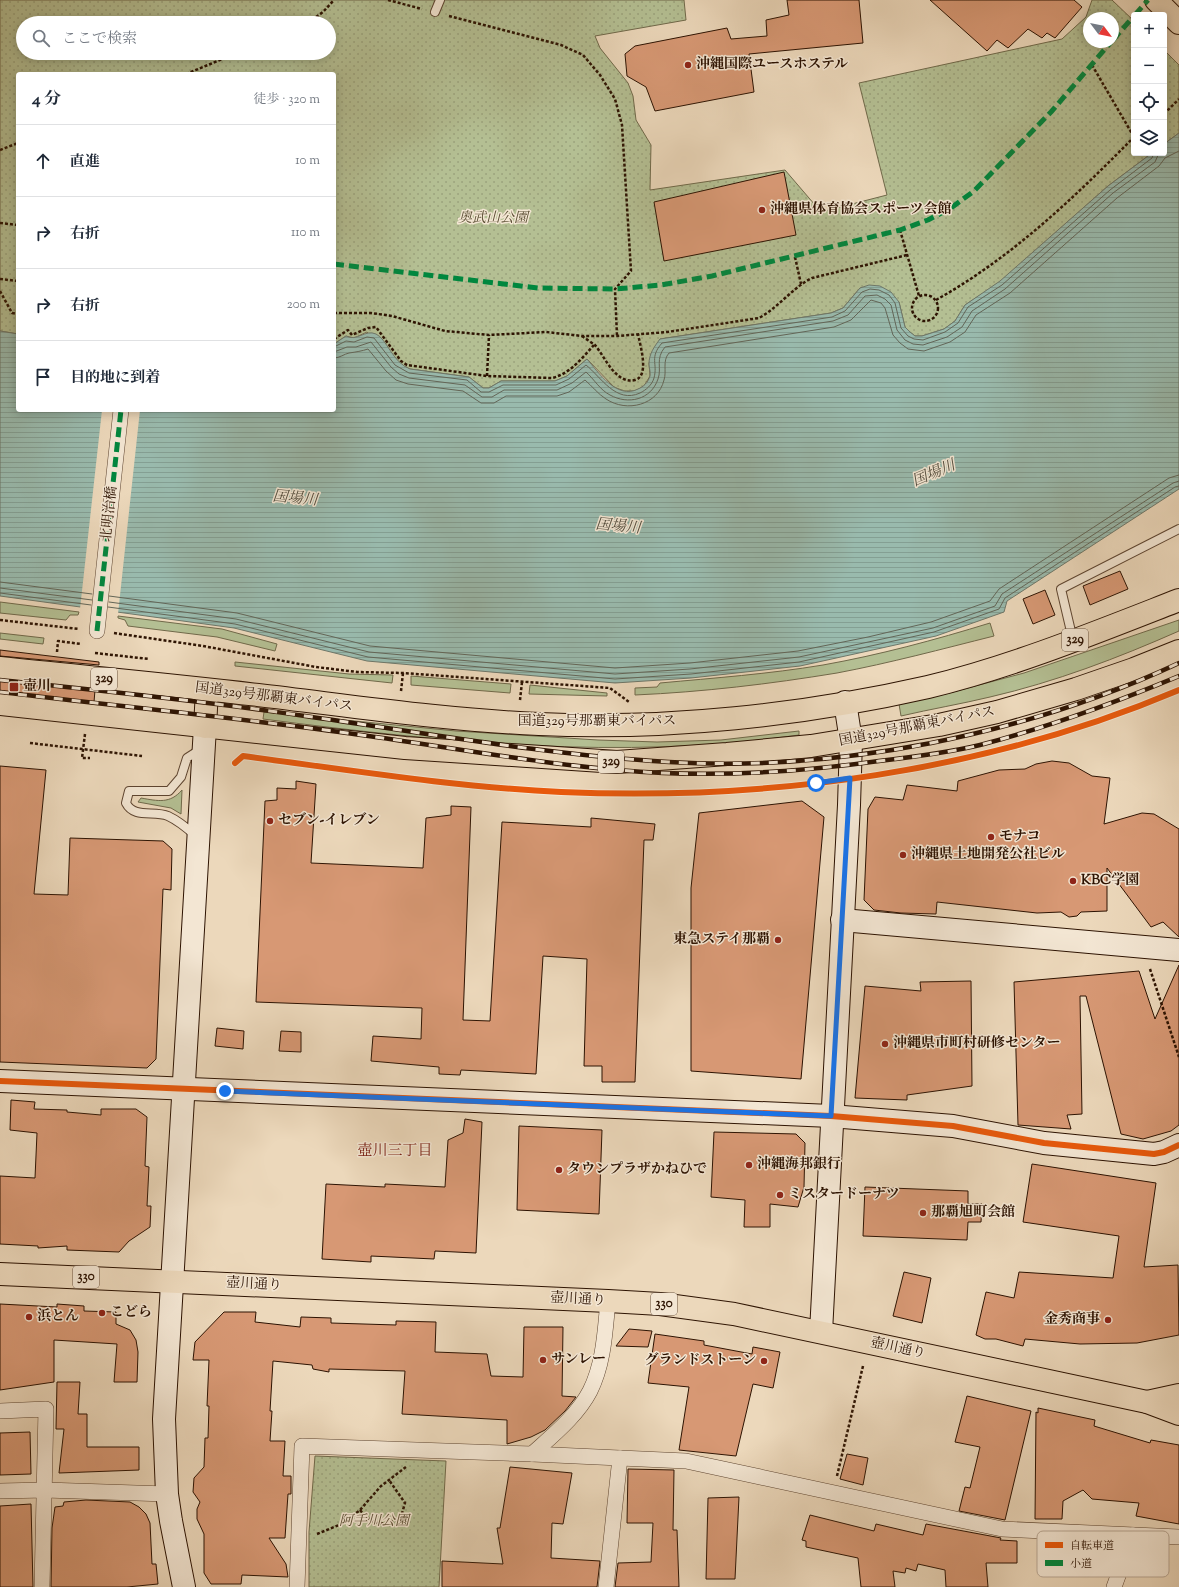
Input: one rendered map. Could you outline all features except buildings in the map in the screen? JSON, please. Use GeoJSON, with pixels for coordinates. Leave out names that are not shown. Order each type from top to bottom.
{"type":"FeatureCollection","features":[{"type":"Feature","properties":{"kind":"highway"},"geometry":{"type":"LineString","coordinates":[[1156,0],[1179,23]]}},
{"type":"Feature","properties":{"kind":"highway","name":"国道329号那覇東バイパス"},"geometry":{"type":"LineString","coordinates":[[0,668],[207,690],[408,715],[540,724],[665,724],[796,711],[926,687],[970,676],[1074,640],[1179,600]]}},
{"type":"Feature","properties":{"kind":"highway","name":"国道329号那覇東バイパス"},"geometry":{"type":"LineString","coordinates":[[0,704],[204,737],[617,762],[727,754],[851,740],[939,725],[997,712],[1076,689],[1134,669],[1179,651]]}},
{"type":"Feature","properties":{"kind":"highway"},"geometry":{"type":"LineString","coordinates":[[204,737],[207,690]]}},
{"type":"Feature","properties":{"kind":"highway","name":"壺川通り"},"geometry":{"type":"LineString","coordinates":[[0,1274],[608,1301],[698,1308],[821,1332],[1147,1402],[1177,1401]]}},
{"type":"Feature","properties":{"kind":"street","name":"北明治橋"},"geometry":{"type":"LineString","coordinates":[[98,624],[121,412]]}},
{"type":"Feature","properties":{"kind":"street"},"geometry":{"type":"LineString","coordinates":[[821,1332],[831,1116],[849,805],[851,740],[845,702]]}},
{"type":"Feature","properties":{"kind":"street"},"geometry":{"type":"LineString","coordinates":[[184,1587],[167,1494],[164,1419],[204,737]]}},
{"type":"Feature","properties":{"kind":"street"},"geometry":{"type":"LineString","coordinates":[[842,920],[1179,950]]}},
{"type":"Feature","properties":{"kind":"street"},"geometry":{"type":"LineString","coordinates":[[0,1081],[183,1090],[831,1116],[960,1127],[1044,1143],[1154,1154],[1164,1152],[1179,1145]]}},
{"type":"Feature","properties":{"kind":"street"},"geometry":{"type":"LineString","coordinates":[[532,1454],[564,1426],[590,1392],[599,1369],[604,1349],[608,1301]]}},
{"type":"Feature","properties":{"kind":"street"},"geometry":{"type":"LineString","coordinates":[[0,1411],[46,1409],[42,1587]]}},
{"type":"Feature","properties":{"kind":"street"},"geometry":{"type":"LineString","coordinates":[[297,1587],[302,1446],[686,1461],[1002,1529],[1046,1531]]}},
{"type":"Feature","properties":{"kind":"street"},"geometry":{"type":"LineString","coordinates":[[606,1587],[620,1458]]}},
{"type":"Feature","properties":{"kind":"street"},"geometry":{"type":"LineString","coordinates":[[0,1491],[45,1490],[167,1494]]}},
{"type":"Feature","properties":{"kind":"street"},"geometry":{"type":"LineString","coordinates":[[1169,1537],[1179,1537]]}},
{"type":"Feature","properties":{"kind":"street"},"geometry":{"type":"LineString","coordinates":[[1114,1587],[1118,1577]]}},
{"type":"Feature","properties":{"kind":"lane"},"geometry":{"type":"LineString","coordinates":[[435,12],[440,0]]}},
{"type":"Feature","properties":{"kind":"lane"},"geometry":{"type":"LineString","coordinates":[[1074,640],[1061,589],[1179,529]]}},
{"type":"Feature","properties":{"kind":"lane"},"geometry":{"type":"LineString","coordinates":[[198,837],[180,822],[166,815],[134,811],[128,808],[126,803],[129,792],[169,791],[182,777],[187,758],[204,737]]}},
{"type":"Feature","properties":{"kind":"path"},"geometry":{"type":"LineString","coordinates":[[318,16],[334,0]]}},
{"type":"Feature","properties":{"kind":"path"},"geometry":{"type":"LineString","coordinates":[[388,0],[561,45],[583,56],[600,75],[615,99],[622,125],[631,271],[616,289],[616,336]]}},
{"type":"Feature","properties":{"kind":"path"},"geometry":{"type":"LineString","coordinates":[[190,72],[219,60]]}},
{"type":"Feature","properties":{"kind":"path"},"geometry":{"type":"LineString","coordinates":[[1092,65],[1131,132]]}},
{"type":"Feature","properties":{"kind":"path"},"geometry":{"type":"LineString","coordinates":[[194,72],[199,68]]}},
{"type":"Feature","properties":{"kind":"path"},"geometry":{"type":"LineString","coordinates":[[1167,111],[1179,100]]}},
{"type":"Feature","properties":{"kind":"path"},"geometry":{"type":"LineString","coordinates":[[936,300],[994,263],[1071,200],[1131,140]]}},
{"type":"Feature","properties":{"kind":"path"},"geometry":{"type":"LineString","coordinates":[[0,150],[16,144]]}},
{"type":"Feature","properties":{"kind":"path"},"geometry":{"type":"LineString","coordinates":[[0,223],[16,225]]}},
{"type":"Feature","properties":{"kind":"path"},"geometry":{"type":"LineString","coordinates":[[900,230],[919,296]]}},
{"type":"Feature","properties":{"kind":"path"},"geometry":{"type":"LineString","coordinates":[[336,313],[371,313],[385,315],[445,331],[489,335],[546,332],[582,336],[616,336],[667,332],[759,318],[771,311],[801,284],[812,278],[907,255]]}},
{"type":"Feature","properties":{"kind":"path"},"geometry":{"type":"LineString","coordinates":[[795,257],[801,284]]}},
{"type":"Feature","properties":{"kind":"path"},"geometry":{"type":"LineString","coordinates":[[0,279],[16,281]]}},
{"type":"Feature","properties":{"kind":"path"},"geometry":{"type":"LineString","coordinates":[[0,291],[12,313],[16,314]]}},
{"type":"Feature","properties":{"kind":"path"},"geometry":{"type":"LineString","coordinates":[[927,295],[936,300],[938,310],[936,316],[922,321],[916,317],[912,309],[914,300],[919,296],[927,295]]}},
{"type":"Feature","properties":{"kind":"path"},"geometry":{"type":"LineString","coordinates":[[336,338],[348,330],[352,335],[368,328],[376,327],[401,361],[407,365],[487,376],[552,378],[567,372],[594,345]]}},
{"type":"Feature","properties":{"kind":"path"},"geometry":{"type":"LineString","coordinates":[[582,336],[594,345],[618,375],[625,380],[633,380],[639,379],[643,374],[644,368],[638,334]]}},
{"type":"Feature","properties":{"kind":"path"},"geometry":{"type":"LineString","coordinates":[[487,376],[489,335]]}},
{"type":"Feature","properties":{"kind":"path"},"geometry":{"type":"LineString","coordinates":[[0,620],[98,624],[203,646],[316,667],[357,672],[403,673],[610,688],[629,702]]}},
{"type":"Feature","properties":{"kind":"path"},"geometry":{"type":"LineString","coordinates":[[64,654],[57,653],[58,641],[81,644]]}},
{"type":"Feature","properties":{"kind":"path"},"geometry":{"type":"LineString","coordinates":[[95,653],[149,659]]}},
{"type":"Feature","properties":{"kind":"path"},"geometry":{"type":"LineString","coordinates":[[401,691],[403,673]]}},
{"type":"Feature","properties":{"kind":"path"},"geometry":{"type":"LineString","coordinates":[[520,700],[522,682]]}},
{"type":"Feature","properties":{"kind":"path"},"geometry":{"type":"LineString","coordinates":[[86,727],[82,758],[90,758]]}},
{"type":"Feature","properties":{"kind":"path"},"geometry":{"type":"LineString","coordinates":[[30,743],[142,756]]}},
{"type":"Feature","properties":{"kind":"path"},"geometry":{"type":"LineString","coordinates":[[1142,946],[1179,1057]]}},
{"type":"Feature","properties":{"kind":"path"},"geometry":{"type":"LineString","coordinates":[[834,1492],[862,1366]]}},
{"type":"Feature","properties":{"kind":"path"},"geometry":{"type":"LineString","coordinates":[[298,1537],[315,1534],[344,1523],[360,1510],[381,1486],[426,1450]]}},
{"type":"Feature","properties":{"kind":"path"},"geometry":{"type":"LineString","coordinates":[[360,1510],[368,1519],[376,1523],[390,1524],[401,1517],[405,1503],[389,1480]]}},
{"type":"Feature","properties":{"kind":"green space","name":"奥武山公園"},"geometry":{"type":"Polygon","coordinates":[[[0,0],[684,0],[686,20],[595,36],[600,48],[628,83],[633,96],[636,120],[651,145],[650,190],[785,170],[821,212],[887,195],[859,83],[1062,39],[1083,20],[1083,48],[1119,48],[1119,12],[1088,12],[1092,0],[1112,0],[1131,18],[1131,156],[1148,156],[1108,186],[1000,282],[965,305],[955,321],[944,329],[922,336],[915,336],[905,327],[899,302],[860,288],[843,308],[831,313],[660,339],[649,363],[650,376],[644,386],[635,391],[624,391],[614,387],[587,359],[567,376],[555,381],[501,381],[489,388],[483,388],[469,377],[410,369],[403,366],[367,332],[354,338],[346,336],[336,343],[336,72],[16,72],[16,334],[0,331],[0,0]]]}},
{"type":"Feature","properties":{"kind":"green space"},"geometry":{"type":"Polygon","coordinates":[[[1167,53],[1179,65],[1179,133],[1167,142],[1167,53]]]}},
{"type":"Feature","properties":{"kind":"green space"},"geometry":{"type":"Polygon","coordinates":[[[0,602],[79,612],[78,615],[70,615],[66,620],[0,613],[0,602]]]}},
{"type":"Feature","properties":{"kind":"green space"},"geometry":{"type":"Polygon","coordinates":[[[118,616],[222,629],[277,644],[275,651],[217,637],[128,626],[125,620],[118,618],[118,616]]]}},
{"type":"Feature","properties":{"kind":"green space"},"geometry":{"type":"Polygon","coordinates":[[[1179,620],[1179,631],[1133,651],[1062,677],[979,700],[901,716],[899,704],[949,693],[1024,673],[1179,620]]]}},
{"type":"Feature","properties":{"kind":"green space"},"geometry":{"type":"Polygon","coordinates":[[[990,623],[994,636],[857,669],[762,684],[686,692],[635,695],[635,688],[657,687],[660,683],[782,671],[865,657],[907,647],[990,623]]]}},
{"type":"Feature","properties":{"kind":"green space"},"geometry":{"type":"Polygon","coordinates":[[[0,633],[44,638],[43,644],[0,639],[0,633]]]}},
{"type":"Feature","properties":{"kind":"green space"},"geometry":{"type":"Polygon","coordinates":[[[235,662],[349,674],[393,675],[392,683],[235,666],[235,662]]]}},
{"type":"Feature","properties":{"kind":"green space"},"geometry":{"type":"Polygon","coordinates":[[[411,676],[511,684],[510,693],[411,685],[411,676]]]}},
{"type":"Feature","properties":{"kind":"green space"},"geometry":{"type":"Polygon","coordinates":[[[530,685],[607,693],[607,696],[529,694],[530,685]]]}},
{"type":"Feature","properties":{"kind":"green space"},"geometry":{"type":"Polygon","coordinates":[[[264,712],[456,731],[598,740],[657,742],[721,740],[799,731],[799,735],[732,743],[665,747],[531,745],[397,735],[263,719],[264,712]]]}},
{"type":"Feature","properties":{"kind":"green space"},"geometry":{"type":"Polygon","coordinates":[[[182,790],[181,814],[171,808],[138,802],[141,798],[163,800],[173,798],[182,790]]]}},
{"type":"Feature","properties":{"kind":"green space","name":"阿手川公園"},"geometry":{"type":"Polygon","coordinates":[[[315,1456],[446,1461],[439,1587],[309,1587],[309,1532],[315,1456]]]}},
{"type":"Feature","properties":{"kind":"water","name":"国場川"},"geometry":{"type":"Polygon","coordinates":[[[1179,133],[1179,489],[1007,601],[1004,612],[936,636],[800,666],[691,678],[615,683],[367,661],[234,628],[0,596],[0,331],[16,334],[16,412],[336,412],[336,343],[346,336],[354,338],[368,333],[376,334],[380,337],[394,356],[404,366],[410,369],[469,377],[483,388],[489,388],[501,381],[555,381],[567,376],[587,359],[609,383],[623,391],[630,391],[642,387],[648,381],[650,375],[650,357],[660,339],[831,313],[843,308],[860,288],[869,285],[880,286],[891,292],[899,302],[905,327],[915,336],[922,336],[944,329],[955,321],[965,305],[1000,281],[1108,186],[1148,156],[1167,156],[1167,142],[1179,133]]]}},
{"type":"Feature","properties":{"kind":"pier"},"geometry":{"type":"Polygon","coordinates":[[[102,412],[140,412],[118,614],[80,609],[102,412]]]}},
{"type":"Feature","properties":{"kind":"railway"},"geometry":{"type":"LineString","coordinates":[[0,680],[153,696],[305,716],[532,749],[623,759],[733,764],[799,761],[864,754],[930,743],[995,729],[1058,710],[1120,688],[1179,663]]}},
{"type":"Feature","properties":{"kind":"railway"},"geometry":{"type":"LineString","coordinates":[[0,692],[304,727],[584,767],[663,773],[717,774],[825,768],[943,753],[968,748],[1006,738],[1106,705],[1179,676]]}},
{"type":"Feature","properties":{"kind":"marked path"},"geometry":{"type":"LineString","coordinates":[[1138,12],[1148,0]]}},
{"type":"Feature","properties":{"kind":"marked path"},"geometry":{"type":"LineString","coordinates":[[1119,33],[1131,19]]}},
{"type":"Feature","properties":{"kind":"marked path"},"geometry":{"type":"LineString","coordinates":[[336,264],[538,288],[615,289],[661,285],[712,276],[900,230],[928,220],[951,208],[974,191],[1051,112],[1106,48]]}},
{"type":"Feature","properties":{"kind":"marked path"},"geometry":{"type":"LineString","coordinates":[[97,631],[121,412]]}},
{"type":"Feature","properties":{"kind":"cycle path"},"geometry":{"type":"LineString","coordinates":[[235,763],[243,756],[442,782],[521,790],[561,792],[640,794],[719,791],[797,785],[876,775],[954,761],[1030,742],[1106,718],[1179,690]]}},
{"type":"Feature","properties":{"kind":"cycle path"},"geometry":{"type":"LineString","coordinates":[[0,1081],[831,1116],[953,1126],[1044,1143],[1154,1154],[1164,1152],[1179,1145]]}},
{"type":"Feature","properties":{"kind":"place","name":"沖縄国際ユースホステル"},"geometry":{"type":"Point","coordinates":[688,65]}},
{"type":"Feature","properties":{"kind":"place","name":"沖縄県体育協会スポーツ会館"},"geometry":{"type":"Point","coordinates":[762,210]}},
{"type":"Feature","properties":{"kind":"place","name":"壺川"},"geometry":{"type":"Point","coordinates":[14,687]}},
{"type":"Feature","properties":{"kind":"place","name":"セブン-イレブン"},"geometry":{"type":"Point","coordinates":[270,821]}},
{"type":"Feature","properties":{"kind":"place","name":"モナコ"},"geometry":{"type":"Point","coordinates":[991,837]}},
{"type":"Feature","properties":{"kind":"place","name":"沖縄県土地開発公社ビル"},"geometry":{"type":"Point","coordinates":[903,855]}},
{"type":"Feature","properties":{"kind":"place","name":"KBC学園"},"geometry":{"type":"Point","coordinates":[1073,881]}},
{"type":"Feature","properties":{"kind":"place","name":"東急ステイ那覇"},"geometry":{"type":"Point","coordinates":[778,940]}},
{"type":"Feature","properties":{"kind":"place","name":"沖縄県市町村研修センター"},"geometry":{"type":"Point","coordinates":[885,1044]}},
{"type":"Feature","properties":{"kind":"place","name":"沖縄海邦銀行"},"geometry":{"type":"Point","coordinates":[749,1165]}},
{"type":"Feature","properties":{"kind":"place","name":"タウンプラザかねひで"},"geometry":{"type":"Point","coordinates":[559,1170]}},
{"type":"Feature","properties":{"kind":"place","name":"ミスタードーナツ"},"geometry":{"type":"Point","coordinates":[780,1195]}},
{"type":"Feature","properties":{"kind":"place","name":"那覇旭町会館"},"geometry":{"type":"Point","coordinates":[923,1213]}},
{"type":"Feature","properties":{"kind":"place","name":"こどら"},"geometry":{"type":"Point","coordinates":[102,1313]}},
{"type":"Feature","properties":{"kind":"place","name":"浜とん"},"geometry":{"type":"Point","coordinates":[29,1317]}},
{"type":"Feature","properties":{"kind":"place","name":"金秀商事"},"geometry":{"type":"Point","coordinates":[1108,1320]}},
{"type":"Feature","properties":{"kind":"place","name":"サンレー"},"geometry":{"type":"Point","coordinates":[543,1360]}},
{"type":"Feature","properties":{"kind":"place","name":"グランドストーン"},"geometry":{"type":"Point","coordinates":[764,1361]}},
{"type":"Feature","properties":{"kind":"district","name":"壺川三丁目"},"geometry":{"type":"Point","coordinates":[395,1151]}},
{"type":"Feature","properties":{"kind":"route"},"geometry":{"type":"LineString","coordinates":[[225,1091],[831,1116],[850,778],[816,783]]}}]}
